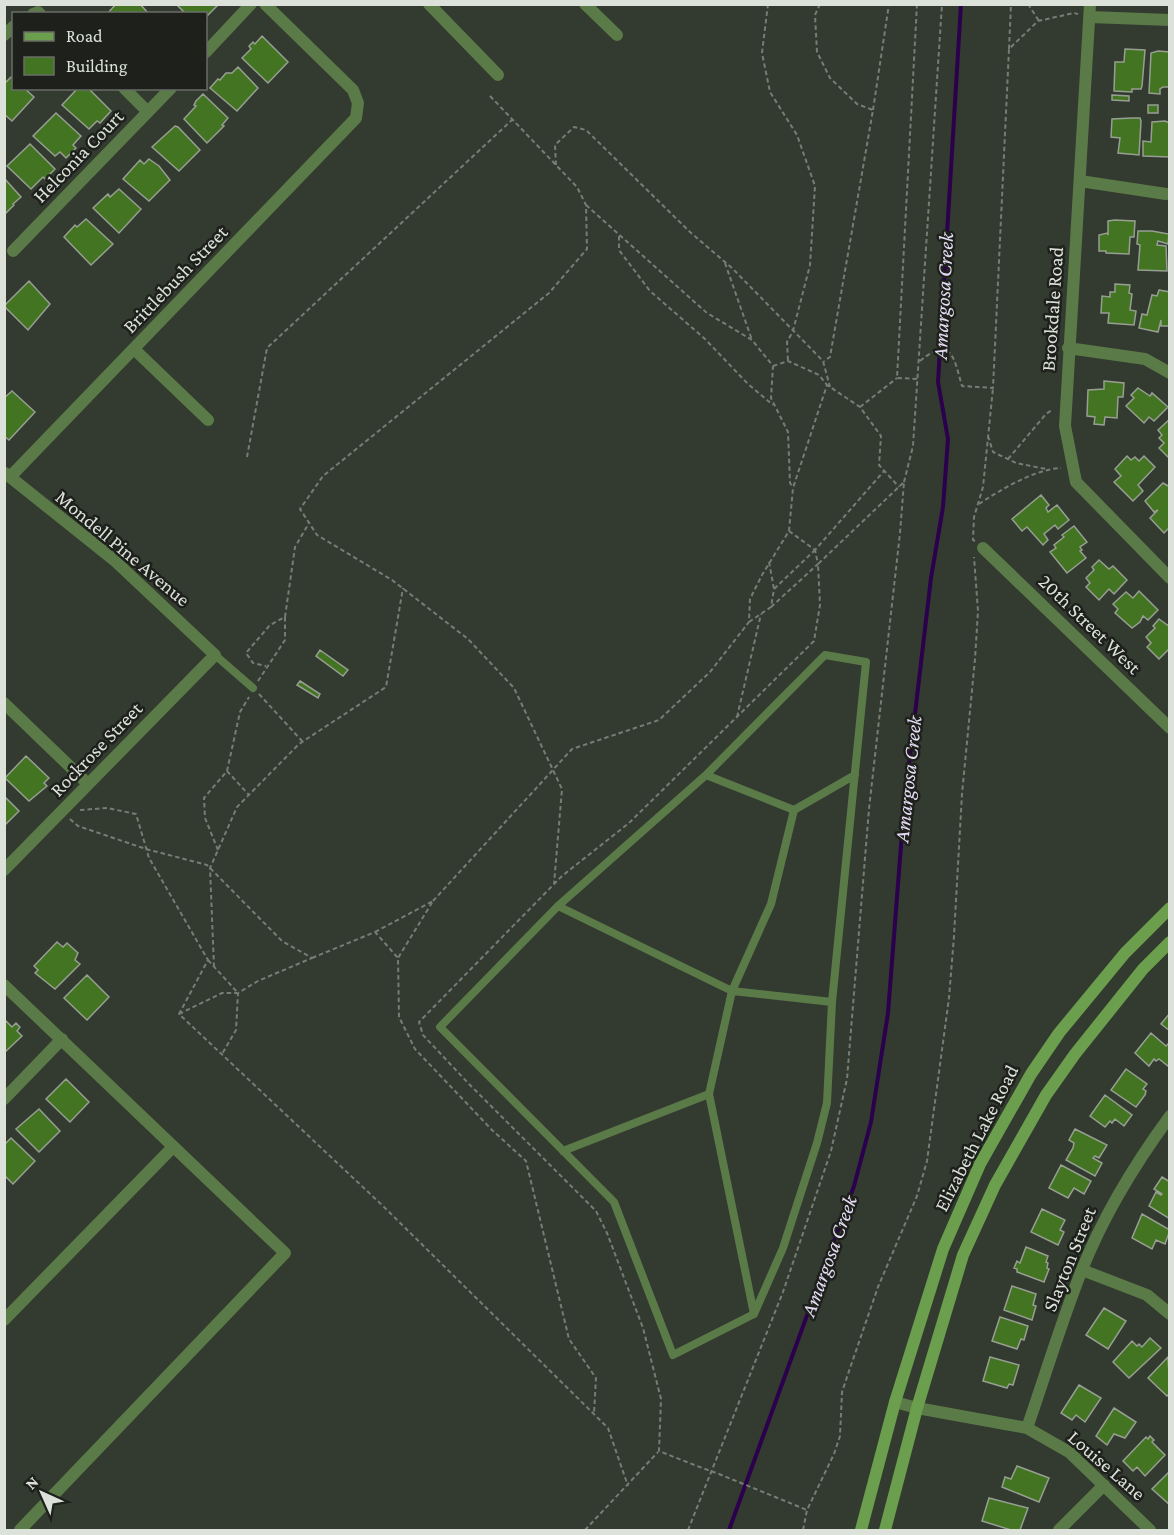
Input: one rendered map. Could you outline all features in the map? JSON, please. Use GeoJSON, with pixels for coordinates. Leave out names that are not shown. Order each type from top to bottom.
{"type":"FeatureCollection","features":[{"type":"Feature","properties":{"kind":"main road","name":"Elizabeth Lake Road"},"geometry":{"type":"LineString","coordinates":[[861,1530],[896,1402],[943,1248],[980,1164],[1031,1074],[1059,1033],[1125,953],[1170,908]]}},
{"type":"Feature","properties":{"kind":"main road","name":"Elizabeth Lake Road"},"geometry":{"type":"LineString","coordinates":[[885,1530],[917,1408],[963,1255],[995,1185],[1046,1095],[1069,1062],[1143,969],[1170,942]]}},
{"type":"Feature","properties":{"kind":"street"},"geometry":{"type":"LineString","coordinates":[[207,51],[251,4]]}},
{"type":"Feature","properties":{"kind":"street","name":"Brittlebush Street"},"geometry":{"type":"LineString","coordinates":[[7,475],[135,350],[356,118],[358,103],[353,90],[265,4]]}},
{"type":"Feature","properties":{"kind":"street"},"geometry":{"type":"LineString","coordinates":[[429,4],[498,75]]}},
{"type":"Feature","properties":{"kind":"street"},"geometry":{"type":"LineString","coordinates":[[585,4],[617,35]]}},
{"type":"Feature","properties":{"kind":"street"},"geometry":{"type":"LineString","coordinates":[[1090,11],[1170,20]]}},
{"type":"Feature","properties":{"kind":"street","name":"Brookdale Road"},"geometry":{"type":"LineString","coordinates":[[1090,11],[1065,426],[1076,482],[1170,578]]}},
{"type":"Feature","properties":{"kind":"street"},"geometry":{"type":"LineString","coordinates":[[126,90],[148,112]]}},
{"type":"Feature","properties":{"kind":"street","name":"Helconia Court"},"geometry":{"type":"LineString","coordinates":[[13,251],[169,90]]}},
{"type":"Feature","properties":{"kind":"street"},"geometry":{"type":"LineString","coordinates":[[1080,181],[1166,194]]}},
{"type":"Feature","properties":{"kind":"street"},"geometry":{"type":"LineString","coordinates":[[1068,348],[1145,359],[1170,373]]}},
{"type":"Feature","properties":{"kind":"street"},"geometry":{"type":"LineString","coordinates":[[135,350],[208,420]]}},
{"type":"Feature","properties":{"kind":"street","name":"Mondell Pine Avenue"},"geometry":{"type":"LineString","coordinates":[[7,475],[114,560],[215,655]]}},
{"type":"Feature","properties":{"kind":"street","name":"20th Street West"},"geometry":{"type":"LineString","coordinates":[[978,550],[1170,728]]}},
{"type":"Feature","properties":{"kind":"street","name":"Rockrose Street"},"geometry":{"type":"LineString","coordinates":[[4,870],[215,655]]}},
{"type":"Feature","properties":{"kind":"street"},"geometry":{"type":"LineString","coordinates":[[4,703],[88,784]]}},
{"type":"Feature","properties":{"kind":"street"},"geometry":{"type":"LineString","coordinates":[[4,985],[285,1253],[21,1530]]}},
{"type":"Feature","properties":{"kind":"street"},"geometry":{"type":"LineString","coordinates":[[4,1099],[62,1040]]}},
{"type":"Feature","properties":{"kind":"street","name":"Slayton Street"},"geometry":{"type":"LineString","coordinates":[[1028,1428],[1082,1270],[1113,1203],[1140,1158],[1170,1116]]}},
{"type":"Feature","properties":{"kind":"street"},"geometry":{"type":"LineString","coordinates":[[4,1320],[173,1147]]}},
{"type":"Feature","properties":{"kind":"street"},"geometry":{"type":"LineString","coordinates":[[1082,1270],[1147,1295],[1170,1314]]}},
{"type":"Feature","properties":{"kind":"street","name":"Louise Lane"},"geometry":{"type":"LineString","coordinates":[[896,1402],[917,1408],[1028,1428],[1069,1452],[1150,1530]]}},
{"type":"Feature","properties":{"kind":"street"},"geometry":{"type":"LineString","coordinates":[[1059,1530],[1104,1485]]}},
{"type":"Feature","properties":{"kind":"lane"},"geometry":{"type":"LineString","coordinates":[[215,655],[253,688]]}},
{"type":"Feature","properties":{"kind":"lane"},"geometry":{"type":"LineString","coordinates":[[825,655],[866,662],[855,775],[832,1002],[827,1103],[817,1143],[783,1248],[754,1314],[673,1355],[614,1202],[440,1027],[558,906],[706,775],[825,655]]}},
{"type":"Feature","properties":{"kind":"lane"},"geometry":{"type":"LineString","coordinates":[[706,775],[794,810]]}},
{"type":"Feature","properties":{"kind":"lane"},"geometry":{"type":"LineString","coordinates":[[754,1314],[709,1094],[732,991],[771,904],[794,810],[855,775]]}},
{"type":"Feature","properties":{"kind":"lane"},"geometry":{"type":"LineString","coordinates":[[558,906],[732,991],[832,1002]]}},
{"type":"Feature","properties":{"kind":"lane"},"geometry":{"type":"LineString","coordinates":[[563,1151],[709,1094]]}},
{"type":"Feature","properties":{"kind":"path"},"geometry":{"type":"LineString","coordinates":[[768,4],[762,53],[770,92],[797,135],[814,186],[810,266],[793,331],[787,342],[788,361]]}},
{"type":"Feature","properties":{"kind":"path"},"geometry":{"type":"LineString","coordinates":[[820,4],[815,15],[817,52],[830,78],[857,104],[873,110]]}},
{"type":"Feature","properties":{"kind":"path"},"geometry":{"type":"LineString","coordinates":[[824,361],[830,357],[889,4]]}},
{"type":"Feature","properties":{"kind":"path"},"geometry":{"type":"LineString","coordinates":[[897,378],[917,4]]}},
{"type":"Feature","properties":{"kind":"path"},"geometry":{"type":"LineString","coordinates":[[904,482],[913,446],[919,379],[942,4]]}},
{"type":"Feature","properties":{"kind":"path"},"geometry":{"type":"LineString","coordinates":[[803,1530],[807,1510],[834,1454],[840,1436],[842,1392],[848,1374],[878,1287],[917,1196],[927,1161],[949,998],[962,794],[977,635],[978,550],[973,540],[974,517],[983,487],[993,388],[1011,4]]}},
{"type":"Feature","properties":{"kind":"path"},"geometry":{"type":"LineString","coordinates":[[1028,4],[1039,21]]}},
{"type":"Feature","properties":{"kind":"path"},"geometry":{"type":"LineString","coordinates":[[1010,49],[1039,21],[1090,11]]}},
{"type":"Feature","properties":{"kind":"path"},"geometry":{"type":"LineString","coordinates":[[490,96],[577,187],[586,205],[707,313],[752,340],[774,366],[771,398],[788,432],[790,483],[793,488]]}},
{"type":"Feature","properties":{"kind":"path"},"geometry":{"type":"LineString","coordinates":[[247,457],[267,348],[513,119]]}},
{"type":"Feature","properties":{"kind":"path"},"geometry":{"type":"LineString","coordinates":[[556,165],[555,145],[574,127],[586,130],[690,232],[724,261],[824,361],[829,387],[793,488],[789,531],[750,599],[749,622]]}},
{"type":"Feature","properties":{"kind":"path"},"geometry":{"type":"LineString","coordinates":[[554,884],[562,789],[514,688],[468,639],[403,588],[317,535],[300,509],[324,476],[549,293],[587,249],[586,205]]}},
{"type":"Feature","properties":{"kind":"path"},"geometry":{"type":"LineString","coordinates":[[619,236],[619,250],[650,291],[705,339],[748,384],[775,407]]}},
{"type":"Feature","properties":{"kind":"path"},"geometry":{"type":"LineString","coordinates":[[724,261],[752,340]]}},
{"type":"Feature","properties":{"kind":"path"},"geometry":{"type":"LineString","coordinates":[[920,362],[932,351],[940,349],[947,351],[954,357],[962,386],[993,388]]}},
{"type":"Feature","properties":{"kind":"path"},"geometry":{"type":"LineString","coordinates":[[774,366],[788,361],[819,375],[829,387],[860,407],[881,436],[879,465],[899,487]]}},
{"type":"Feature","properties":{"kind":"path"},"geometry":{"type":"LineString","coordinates":[[860,407],[897,378],[919,379]]}},
{"type":"Feature","properties":{"kind":"path"},"geometry":{"type":"LineString","coordinates":[[1008,459],[1046,414],[1066,404]]}},
{"type":"Feature","properties":{"kind":"path"},"geometry":{"type":"LineString","coordinates":[[988,433],[993,452],[1008,459],[1047,470]]}},
{"type":"Feature","properties":{"kind":"path"},"geometry":{"type":"LineString","coordinates":[[978,506],[996,492],[1047,470],[1072,467]]}},
{"type":"Feature","properties":{"kind":"path"},"geometry":{"type":"LineString","coordinates":[[774,589],[815,550],[884,471]]}},
{"type":"Feature","properties":{"kind":"path"},"geometry":{"type":"LineString","coordinates":[[218,850],[205,818],[204,798],[227,771],[240,712],[266,666],[285,640],[285,617],[295,547],[309,523]]}},
{"type":"Feature","properties":{"kind":"path"},"geometry":{"type":"LineString","coordinates":[[594,1414],[596,1378],[569,1339],[526,1161],[492,1130],[415,1049],[399,1017],[398,958],[433,901],[572,749],[659,720],[710,672],[749,622],[771,607],[818,564],[815,550],[789,531]]}},
{"type":"Feature","properties":{"kind":"path"},"geometry":{"type":"LineString","coordinates":[[770,562],[774,589],[771,607]]}},
{"type":"Feature","properties":{"kind":"path"},"geometry":{"type":"LineString","coordinates":[[214,967],[210,868],[237,807],[303,741],[386,687],[403,588]]}},
{"type":"Feature","properties":{"kind":"path"},"geometry":{"type":"LineString","coordinates":[[736,719],[761,614]]}},
{"type":"Feature","properties":{"kind":"path"},"geometry":{"type":"LineString","coordinates":[[266,666],[253,663],[246,653],[270,626],[285,617]]}},
{"type":"Feature","properties":{"kind":"path"},"geometry":{"type":"LineString","coordinates":[[253,688],[303,741]]}},
{"type":"Feature","properties":{"kind":"path"},"geometry":{"type":"LineString","coordinates":[[227,771],[249,795]]}},
{"type":"Feature","properties":{"kind":"path"},"geometry":{"type":"LineString","coordinates":[[61,812],[106,808],[136,814],[149,858],[208,960],[238,993],[236,1030],[222,1054]]}},
{"type":"Feature","properties":{"kind":"path"},"geometry":{"type":"LineString","coordinates":[[61,812],[78,826],[146,849],[207,865],[282,941],[312,958]]}},
{"type":"Feature","properties":{"kind":"path"},"geometry":{"type":"LineString","coordinates":[[179,1014],[222,993],[238,993],[258,981],[375,932],[433,901]]}},
{"type":"Feature","properties":{"kind":"path"},"geometry":{"type":"LineString","coordinates":[[375,932],[398,958]]}},
{"type":"Feature","properties":{"kind":"path"},"geometry":{"type":"LineString","coordinates":[[179,1014],[208,960]]}},
{"type":"Feature","properties":{"kind":"path"},"geometry":{"type":"LineString","coordinates":[[179,1014],[383,1206],[608,1428],[627,1486]]}},
{"type":"Feature","properties":{"kind":"path"},"geometry":{"type":"LineString","coordinates":[[585,1530],[659,1451]]}},
{"type":"Feature","properties":{"kind":"path"},"geometry":{"type":"LineString","coordinates":[[669,1456],[807,1510]]}},
{"type":"Feature","properties":{"kind":"building"},"geometry":{"type":"Polygon","coordinates":[[[116,4],[140,4],[147,12],[109,12],[116,4]]]}},
{"type":"Feature","properties":{"kind":"building"},"geometry":{"type":"Polygon","coordinates":[[[176,4],[219,4],[207,16],[207,12],[184,12],[176,4]]]}},
{"type":"Feature","properties":{"kind":"building"},"geometry":{"type":"Polygon","coordinates":[[[262,36],[288,62],[268,83],[242,58],[251,49],[249,46],[253,42],[255,44],[262,36]]]}},
{"type":"Feature","properties":{"kind":"building"},"geometry":{"type":"Polygon","coordinates":[[[1125,49],[1145,50],[1142,86],[1141,89],[1132,89],[1132,92],[1114,91],[1115,62],[1124,62],[1125,49]]]}},
{"type":"Feature","properties":{"kind":"building"},"geometry":{"type":"Polygon","coordinates":[[[1170,52],[1170,87],[1160,89],[1160,94],[1149,93],[1151,53],[1170,52]]]}},
{"type":"Feature","properties":{"kind":"building"},"geometry":{"type":"Polygon","coordinates":[[[238,67],[258,88],[237,111],[210,88],[226,73],[232,73],[238,67]]]}},
{"type":"Feature","properties":{"kind":"building"},"geometry":{"type":"Polygon","coordinates":[[[12,77],[12,90],[26,90],[34,97],[12,121],[4,114],[4,81],[12,77]]]}},
{"type":"Feature","properties":{"kind":"building"},"geometry":{"type":"Polygon","coordinates":[[[76,90],[90,90],[111,111],[100,123],[97,121],[89,129],[62,105],[76,90]]]}},
{"type":"Feature","properties":{"kind":"building"},"geometry":{"type":"Polygon","coordinates":[[[203,94],[228,118],[222,125],[224,126],[207,143],[184,119],[203,94]]]}},
{"type":"Feature","properties":{"kind":"building"},"geometry":{"type":"Polygon","coordinates":[[[1112,95],[1129,96],[1129,101],[1112,100],[1112,95]]]}},
{"type":"Feature","properties":{"kind":"building"},"geometry":{"type":"Polygon","coordinates":[[[1148,105],[1158,105],[1158,113],[1148,113],[1148,105]]]}},
{"type":"Feature","properties":{"kind":"building"},"geometry":{"type":"Polygon","coordinates":[[[56,113],[81,136],[73,145],[76,148],[66,158],[60,152],[55,156],[33,136],[56,113]]]}},
{"type":"Feature","properties":{"kind":"building"},"geometry":{"type":"Polygon","coordinates":[[[1140,118],[1139,155],[1118,153],[1120,138],[1111,137],[1112,119],[1140,118]]]}},
{"type":"Feature","properties":{"kind":"building"},"geometry":{"type":"Polygon","coordinates":[[[1152,122],[1170,123],[1170,157],[1143,156],[1143,141],[1151,142],[1152,122]]]}},
{"type":"Feature","properties":{"kind":"building"},"geometry":{"type":"Polygon","coordinates":[[[175,126],[200,150],[179,171],[152,147],[175,126]]]}},
{"type":"Feature","properties":{"kind":"building"},"geometry":{"type":"Polygon","coordinates":[[[30,144],[55,169],[31,189],[7,166],[30,144]]]}},
{"type":"Feature","properties":{"kind":"building"},"geometry":{"type":"Polygon","coordinates":[[[149,159],[159,166],[170,180],[149,201],[123,179],[140,160],[144,164],[149,159]]]}},
{"type":"Feature","properties":{"kind":"building"},"geometry":{"type":"Polygon","coordinates":[[[4,178],[21,197],[4,215],[4,178]]]}},
{"type":"Feature","properties":{"kind":"building"},"geometry":{"type":"Polygon","coordinates":[[[119,189],[141,209],[119,233],[93,208],[108,194],[110,197],[119,189]]]}},
{"type":"Feature","properties":{"kind":"building"},"geometry":{"type":"Polygon","coordinates":[[[86,219],[113,244],[91,265],[64,237],[75,225],[77,227],[86,219]]]}},
{"type":"Feature","properties":{"kind":"building"},"geometry":{"type":"Polygon","coordinates":[[[1108,221],[1135,221],[1134,237],[1130,237],[1129,254],[1099,251],[1099,235],[1107,233],[1108,235],[1108,221]]]}},
{"type":"Feature","properties":{"kind":"building"},"geometry":{"type":"Polygon","coordinates":[[[1138,231],[1169,234],[1168,244],[1158,241],[1157,245],[1166,246],[1167,271],[1138,270],[1140,245],[1137,244],[1138,231]]]}},
{"type":"Feature","properties":{"kind":"building"},"geometry":{"type":"Polygon","coordinates":[[[29,281],[50,304],[28,330],[4,306],[29,281]]]}},
{"type":"Feature","properties":{"kind":"building"},"geometry":{"type":"Polygon","coordinates":[[[1115,284],[1130,285],[1129,293],[1132,294],[1130,310],[1136,311],[1134,325],[1108,323],[1109,313],[1101,313],[1102,296],[1110,297],[1110,292],[1115,292],[1115,284]]]}},
{"type":"Feature","properties":{"kind":"building"},"geometry":{"type":"Polygon","coordinates":[[[1159,290],[1170,292],[1170,326],[1161,326],[1161,320],[1158,332],[1139,328],[1142,314],[1147,315],[1152,295],[1157,296],[1159,290]]]}},
{"type":"Feature","properties":{"kind":"building"},"geometry":{"type":"Polygon","coordinates":[[[1104,381],[1124,383],[1123,397],[1118,397],[1117,418],[1105,417],[1104,425],[1094,424],[1095,417],[1087,416],[1088,390],[1104,389],[1104,381]]]}},
{"type":"Feature","properties":{"kind":"building"},"geometry":{"type":"Polygon","coordinates":[[[1138,388],[1150,396],[1152,393],[1168,407],[1154,421],[1149,417],[1144,423],[1126,406],[1134,398],[1131,395],[1138,388]]]}},
{"type":"Feature","properties":{"kind":"building"},"geometry":{"type":"Polygon","coordinates":[[[12,391],[35,412],[9,440],[4,436],[4,398],[12,391]]]}},
{"type":"Feature","properties":{"kind":"building"},"geometry":{"type":"Polygon","coordinates":[[[1170,419],[1170,455],[1168,457],[1159,448],[1164,443],[1159,438],[1162,435],[1158,430],[1170,419]]]}},
{"type":"Feature","properties":{"kind":"building"},"geometry":{"type":"Polygon","coordinates":[[[1127,456],[1131,460],[1135,457],[1139,461],[1144,456],[1155,467],[1138,485],[1143,491],[1133,501],[1114,482],[1121,476],[1115,469],[1127,456]]]}},
{"type":"Feature","properties":{"kind":"building"},"geometry":{"type":"Polygon","coordinates":[[[1163,483],[1170,487],[1170,527],[1164,533],[1150,518],[1158,510],[1154,512],[1145,501],[1163,483]]]}},
{"type":"Feature","properties":{"kind":"building"},"geometry":{"type":"Polygon","coordinates":[[[1041,495],[1049,505],[1046,508],[1048,512],[1057,505],[1069,520],[1058,529],[1055,525],[1044,534],[1048,540],[1043,545],[1027,527],[1022,531],[1012,519],[1041,495]]]}},
{"type":"Feature","properties":{"kind":"building"},"geometry":{"type":"Polygon","coordinates":[[[1074,526],[1087,542],[1080,547],[1082,550],[1080,551],[1086,558],[1067,573],[1050,552],[1056,548],[1054,545],[1064,537],[1062,535],[1074,526]]]}},
{"type":"Feature","properties":{"kind":"building"},"geometry":{"type":"Polygon","coordinates":[[[1099,560],[1109,569],[1113,566],[1127,580],[1114,594],[1109,589],[1099,600],[1086,587],[1090,583],[1086,578],[1094,570],[1092,567],[1099,560]]]}},
{"type":"Feature","properties":{"kind":"building"},"geometry":{"type":"Polygon","coordinates":[[[1139,591],[1158,610],[1148,620],[1143,616],[1140,622],[1132,628],[1115,613],[1118,609],[1113,604],[1126,592],[1133,598],[1139,591]]]}},
{"type":"Feature","properties":{"kind":"building"},"geometry":{"type":"Polygon","coordinates":[[[1159,619],[1170,627],[1170,648],[1159,659],[1147,647],[1151,643],[1146,637],[1155,628],[1153,626],[1159,619]]]}},
{"type":"Feature","properties":{"kind":"building"},"geometry":{"type":"Polygon","coordinates":[[[320,650],[348,670],[343,676],[316,656],[320,650]]]}},
{"type":"Feature","properties":{"kind":"building"},"geometry":{"type":"Polygon","coordinates":[[[300,681],[320,694],[318,698],[297,685],[300,681]]]}},
{"type":"Feature","properties":{"kind":"building"},"geometry":{"type":"Polygon","coordinates":[[[26,756],[49,778],[44,783],[47,786],[29,801],[5,778],[26,756]]]}},
{"type":"Feature","properties":{"kind":"building"},"geometry":{"type":"Polygon","coordinates":[[[4,796],[19,811],[5,825],[4,824],[4,796]]]}},
{"type":"Feature","properties":{"kind":"building"},"geometry":{"type":"Polygon","coordinates":[[[57,942],[63,947],[67,943],[78,953],[75,960],[80,964],[55,989],[35,973],[38,970],[34,966],[57,942]]]}},
{"type":"Feature","properties":{"kind":"building"},"geometry":{"type":"Polygon","coordinates":[[[87,975],[109,997],[87,1020],[64,998],[87,975]]]}},
{"type":"Feature","properties":{"kind":"building"},"geometry":{"type":"Polygon","coordinates":[[[1170,1013],[1170,1031],[1161,1024],[1170,1013]]]}},
{"type":"Feature","properties":{"kind":"building"},"geometry":{"type":"Polygon","coordinates":[[[4,1019],[12,1027],[16,1023],[20,1027],[17,1031],[22,1036],[4,1053],[4,1019]]]}},
{"type":"Feature","properties":{"kind":"building"},"geometry":{"type":"Polygon","coordinates":[[[1151,1033],[1166,1046],[1170,1042],[1170,1064],[1168,1066],[1159,1059],[1156,1061],[1154,1059],[1149,1066],[1135,1053],[1151,1033]]]}},
{"type":"Feature","properties":{"kind":"building"},"geometry":{"type":"Polygon","coordinates":[[[1126,1069],[1147,1084],[1143,1089],[1146,1091],[1145,1095],[1136,1107],[1111,1090],[1126,1069]]]}},
{"type":"Feature","properties":{"kind":"building"},"geometry":{"type":"Polygon","coordinates":[[[66,1079],[89,1102],[70,1122],[46,1099],[66,1079]]]}},
{"type":"Feature","properties":{"kind":"building"},"geometry":{"type":"Polygon","coordinates":[[[1105,1095],[1132,1115],[1124,1126],[1115,1119],[1105,1127],[1090,1116],[1105,1095]]]}},
{"type":"Feature","properties":{"kind":"building"},"geometry":{"type":"Polygon","coordinates":[[[39,1109],[60,1131],[39,1152],[16,1129],[39,1109]]]}},
{"type":"Feature","properties":{"kind":"building"},"geometry":{"type":"Polygon","coordinates":[[[1075,1129],[1107,1145],[1099,1158],[1095,1156],[1093,1158],[1102,1163],[1095,1176],[1066,1160],[1073,1148],[1074,1143],[1069,1140],[1075,1129]]]}},
{"type":"Feature","properties":{"kind":"building"},"geometry":{"type":"Polygon","coordinates":[[[11,1138],[35,1161],[13,1184],[4,1175],[4,1141],[6,1143],[11,1138]]]}},
{"type":"Feature","properties":{"kind":"building"},"geometry":{"type":"Polygon","coordinates":[[[1061,1165],[1091,1181],[1084,1194],[1074,1188],[1068,1198],[1049,1188],[1061,1165]]]}},
{"type":"Feature","properties":{"kind":"building"},"geometry":{"type":"Polygon","coordinates":[[[1162,1177],[1170,1182],[1170,1219],[1149,1206],[1156,1192],[1162,1194],[1154,1189],[1162,1177]]]}},
{"type":"Feature","properties":{"kind":"building"},"geometry":{"type":"Polygon","coordinates":[[[1042,1209],[1065,1220],[1060,1230],[1064,1232],[1058,1245],[1031,1232],[1042,1209]]]}},
{"type":"Feature","properties":{"kind":"building"},"geometry":{"type":"Polygon","coordinates":[[[1142,1214],[1170,1230],[1165,1244],[1156,1240],[1152,1249],[1132,1238],[1142,1214]]]}},
{"type":"Feature","properties":{"kind":"building"},"geometry":{"type":"Polygon","coordinates":[[[1026,1247],[1048,1256],[1046,1262],[1049,1269],[1044,1282],[1017,1272],[1014,1268],[1017,1261],[1020,1263],[1026,1247]]]}},
{"type":"Feature","properties":{"kind":"building"},"geometry":{"type":"Polygon","coordinates":[[[1012,1286],[1036,1294],[1033,1305],[1036,1306],[1032,1320],[1004,1310],[1012,1286]]]}},
{"type":"Feature","properties":{"kind":"building"},"geometry":{"type":"Polygon","coordinates":[[[1104,1308],[1126,1321],[1108,1349],[1086,1335],[1104,1308]]]}},
{"type":"Feature","properties":{"kind":"building"},"geometry":{"type":"Polygon","coordinates":[[[1000,1317],[1028,1326],[1024,1340],[1021,1339],[1017,1349],[992,1341],[1000,1317]]]}},
{"type":"Feature","properties":{"kind":"building"},"geometry":{"type":"Polygon","coordinates":[[[1150,1338],[1161,1348],[1129,1378],[1113,1362],[1132,1341],[1142,1347],[1150,1338]]]}},
{"type":"Feature","properties":{"kind":"building"},"geometry":{"type":"Polygon","coordinates":[[[990,1357],[1019,1365],[1013,1385],[1009,1384],[1007,1388],[983,1381],[990,1357]]]}},
{"type":"Feature","properties":{"kind":"building"},"geometry":{"type":"Polygon","coordinates":[[[1168,1357],[1170,1393],[1167,1396],[1148,1378],[1168,1357]]]}},
{"type":"Feature","properties":{"kind":"building"},"geometry":{"type":"Polygon","coordinates":[[[1079,1385],[1101,1398],[1085,1422],[1076,1415],[1072,1420],[1061,1413],[1079,1385]]]}},
{"type":"Feature","properties":{"kind":"building"},"geometry":{"type":"Polygon","coordinates":[[[1114,1408],[1136,1422],[1125,1438],[1114,1434],[1107,1445],[1096,1436],[1114,1408]]]}},
{"type":"Feature","properties":{"kind":"building"},"geometry":{"type":"Polygon","coordinates":[[[1150,1436],[1154,1440],[1152,1442],[1165,1455],[1145,1476],[1137,1467],[1133,1471],[1123,1461],[1146,1437],[1148,1439],[1150,1436]]]}},
{"type":"Feature","properties":{"kind":"building"},"geometry":{"type":"Polygon","coordinates":[[[1017,1466],[1049,1478],[1039,1502],[1002,1487],[1005,1477],[1011,1479],[1017,1466]]]}},
{"type":"Feature","properties":{"kind":"building"},"geometry":{"type":"Polygon","coordinates":[[[1170,1471],[1170,1505],[1152,1489],[1170,1471]]]}},
{"type":"Feature","properties":{"kind":"building"},"geometry":{"type":"Polygon","coordinates":[[[989,1498],[1028,1508],[1020,1530],[1011,1530],[982,1521],[989,1498]]]}},
{"type":"Feature","properties":{"kind":"waterway","name":"Amargosa Creek"},"geometry":{"type":"LineString","coordinates":[[729,1530],[854,1186],[871,1122],[888,1013],[904,807],[931,578],[943,507],[948,439],[938,382],[961,4]]}}]}
